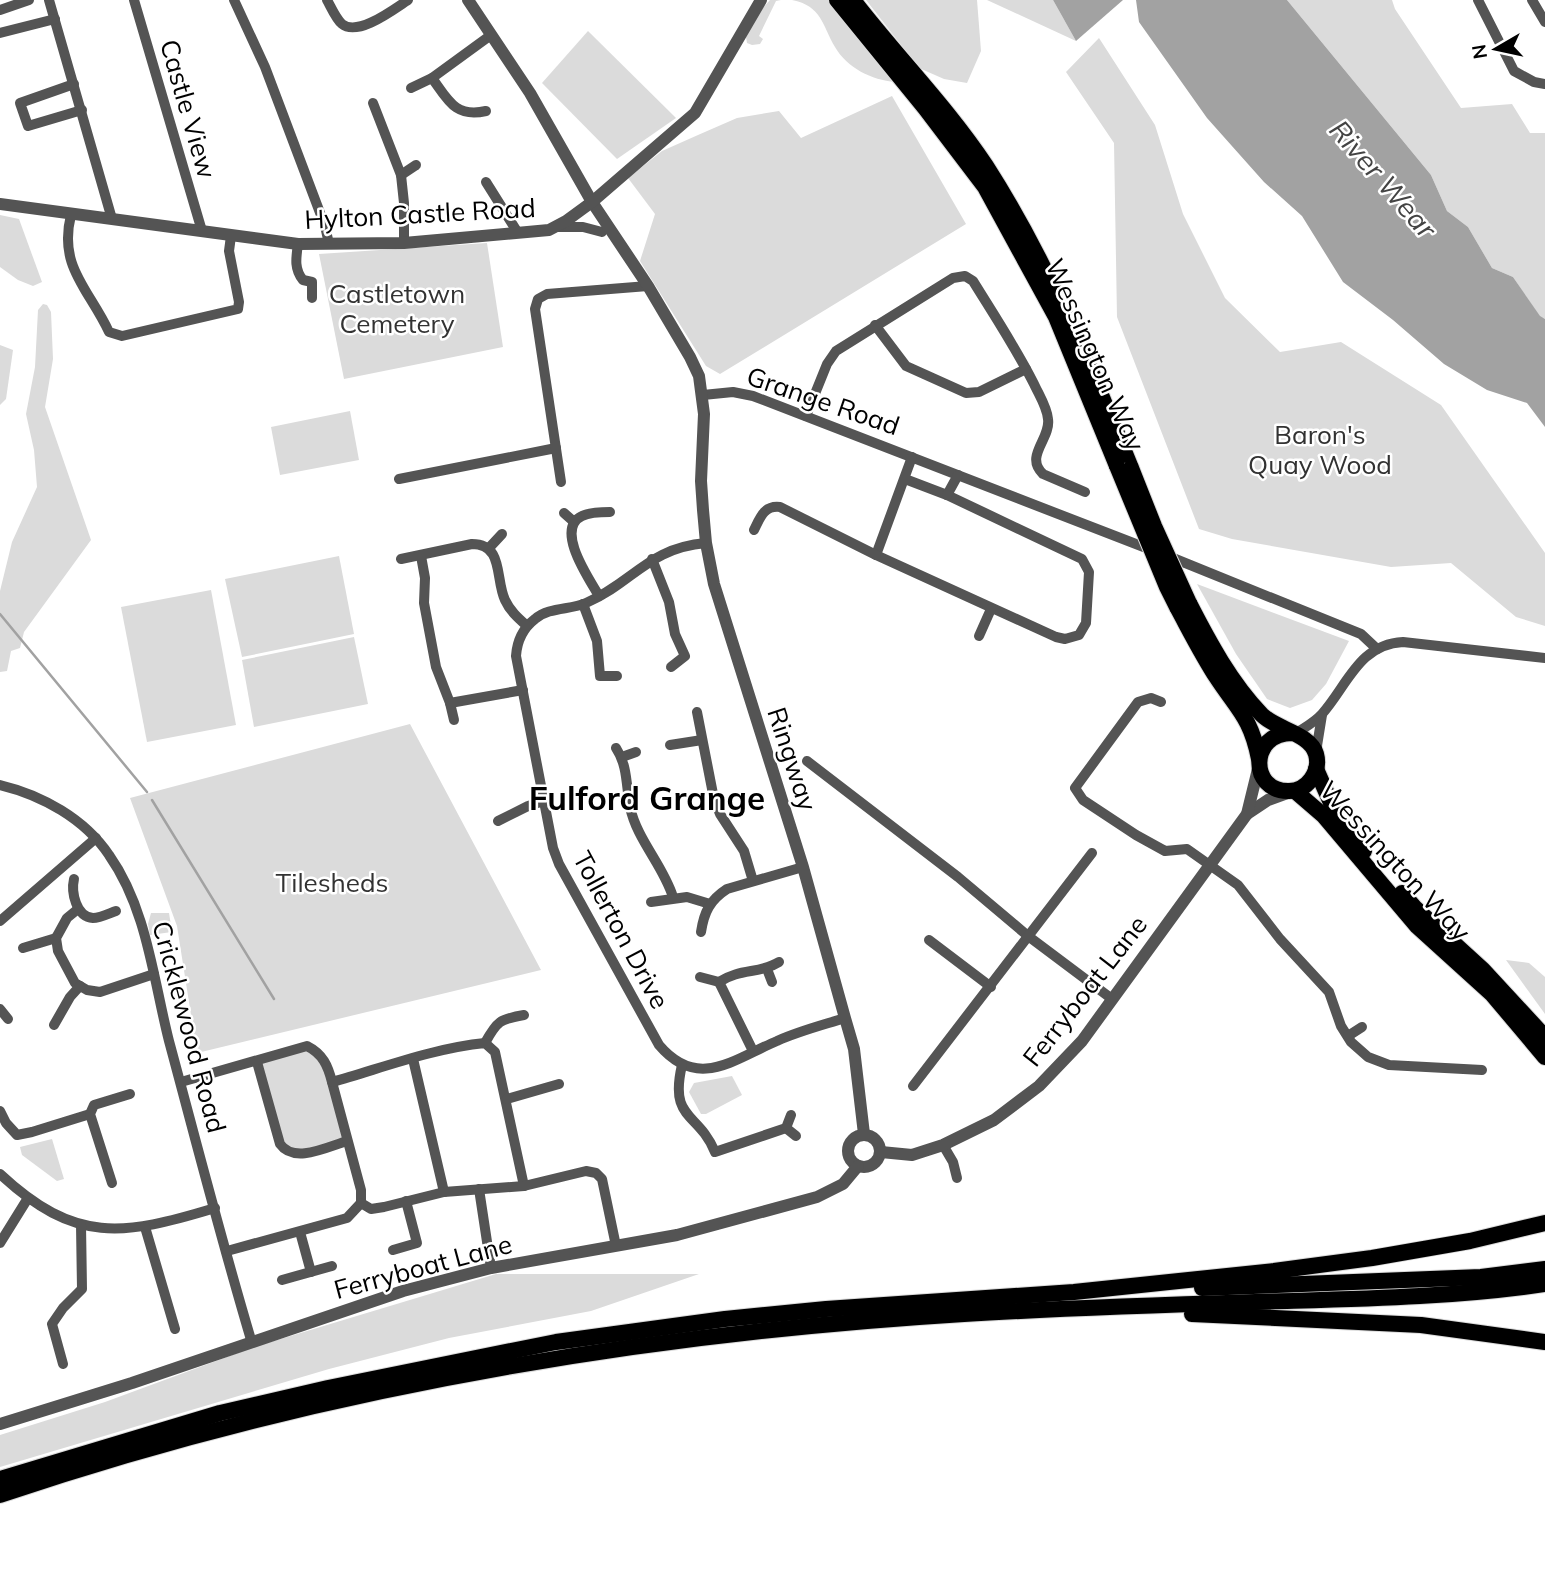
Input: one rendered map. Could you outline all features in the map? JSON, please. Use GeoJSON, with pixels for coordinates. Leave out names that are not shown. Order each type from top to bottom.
{"type":"FeatureCollection","features":[{"type":"Feature","properties":{"kind":"highway","name":"Wessington Way"},"geometry":{"type":"LineString","coordinates":[[837,0],[985,187],[1056,317],[1124,467],[1154,526],[1183,605],[1219,680],[1247,719],[1254,734],[1261,774],[1268,784],[1282,791],[1294,791],[1311,780],[1316,761]]}},
{"type":"Feature","properties":{"kind":"highway","name":"Wessington Way"},"geometry":{"type":"LineString","coordinates":[[853,0],[970,143],[997,185],[1058,294],[1124,467]]}},
{"type":"Feature","properties":{"kind":"highway","name":"Wessington Way"},"geometry":{"type":"LineString","coordinates":[[1183,605],[1247,698],[1275,726],[1312,745],[1336,814],[1363,849],[1415,908],[1483,970],[1545,1037]]}},
{"type":"Feature","properties":{"kind":"highway"},"geometry":{"type":"LineString","coordinates":[[1259,762],[1262,749],[1269,740],[1276,736],[1293,734]]}},
{"type":"Feature","properties":{"kind":"highway","name":"Wessington Way"},"geometry":{"type":"LineString","coordinates":[[1294,791],[1324,816],[1417,926],[1492,994],[1545,1057]]}},
{"type":"Feature","properties":{"kind":"highway"},"geometry":{"type":"LineString","coordinates":[[1074,1292],[1372,1258],[1470,1241],[1545,1223]]}},
{"type":"Feature","properties":{"kind":"highway"},"geometry":{"type":"LineString","coordinates":[[0,1479],[220,1413],[328,1388],[556,1342],[725,1319],[814,1310],[1074,1292],[1380,1282],[1481,1277],[1545,1269]]}},
{"type":"Feature","properties":{"kind":"highway"},"geometry":{"type":"LineString","coordinates":[[0,1495],[220,1429],[416,1385],[563,1358],[690,1339],[828,1324],[964,1314],[1378,1298],[1479,1292],[1545,1284]]}},
{"type":"Feature","properties":{"kind":"highway"},"geometry":{"type":"LineString","coordinates":[[1070,1310],[1421,1325],[1545,1342]]}},
{"type":"Feature","properties":{"kind":"street"},"geometry":{"type":"LineString","coordinates":[[0,10],[29,0]]}},
{"type":"Feature","properties":{"kind":"street"},"geometry":{"type":"LineString","coordinates":[[49,0],[112,219]]}},
{"type":"Feature","properties":{"kind":"street","name":"Castle View"},"geometry":{"type":"LineString","coordinates":[[134,0],[202,231]]}},
{"type":"Feature","properties":{"kind":"street"},"geometry":{"type":"LineString","coordinates":[[234,0],[265,67],[325,226],[329,244]]}},
{"type":"Feature","properties":{"kind":"street"},"geometry":{"type":"LineString","coordinates":[[327,0],[342,24],[354,29],[370,23],[408,0]]}},
{"type":"Feature","properties":{"kind":"street"},"geometry":{"type":"LineString","coordinates":[[468,0],[530,93],[592,202],[648,286],[690,356],[699,376],[703,395]]}},
{"type":"Feature","properties":{"kind":"street","name":"Hylton Castle Road"},"geometry":{"type":"LineString","coordinates":[[557,227],[592,202],[695,113],[761,0]]}},
{"type":"Feature","properties":{"kind":"street"},"geometry":{"type":"LineString","coordinates":[[1478,0],[1514,71],[1534,82],[1545,84]]}},
{"type":"Feature","properties":{"kind":"street"},"geometry":{"type":"LineString","coordinates":[[1532,0],[1545,22]]}},
{"type":"Feature","properties":{"kind":"street"},"geometry":{"type":"LineString","coordinates":[[0,33],[55,19]]}},
{"type":"Feature","properties":{"kind":"street"},"geometry":{"type":"LineString","coordinates":[[411,88],[432,78],[491,35]]}},
{"type":"Feature","properties":{"kind":"street"},"geometry":{"type":"LineString","coordinates":[[432,78],[457,110],[474,114],[486,111]]}},
{"type":"Feature","properties":{"kind":"street"},"geometry":{"type":"LineString","coordinates":[[74,84],[20,103],[27,126],[82,110]]}},
{"type":"Feature","properties":{"kind":"street"},"geometry":{"type":"LineString","coordinates":[[373,103],[401,176],[404,243]]}},
{"type":"Feature","properties":{"kind":"street"},"geometry":{"type":"LineString","coordinates":[[401,176],[416,165]]}},
{"type":"Feature","properties":{"kind":"street"},"geometry":{"type":"LineString","coordinates":[[486,182],[518,233]]}},
{"type":"Feature","properties":{"kind":"street","name":"Hylton Castle Road"},"geometry":{"type":"LineString","coordinates":[[0,204],[298,244],[404,243],[557,227],[583,227],[602,232]]}},
{"type":"Feature","properties":{"kind":"street"},"geometry":{"type":"LineString","coordinates":[[71,215],[67,229],[76,278],[97,306],[109,332],[122,335],[238,309],[229,251],[231,236]]}},
{"type":"Feature","properties":{"kind":"street"},"geometry":{"type":"LineString","coordinates":[[298,244],[295,264],[303,280],[312,282],[312,298]]}},
{"type":"Feature","properties":{"kind":"street"},"geometry":{"type":"LineString","coordinates":[[806,416],[831,357],[842,345],[953,278],[965,276],[973,281],[1045,406],[1048,428],[1036,455],[1038,469],[1043,474],[1085,492]]}},
{"type":"Feature","properties":{"kind":"street"},"geometry":{"type":"LineString","coordinates":[[561,482],[535,309],[538,299],[547,294],[648,286]]}},
{"type":"Feature","properties":{"kind":"street"},"geometry":{"type":"LineString","coordinates":[[875,325],[905,366],[966,393],[979,392],[1026,369]]}},
{"type":"Feature","properties":{"kind":"street","name":"Grange Road"},"geometry":{"type":"LineString","coordinates":[[703,395],[733,392],[753,396],[1362,634],[1377,649]]}},
{"type":"Feature","properties":{"kind":"street","name":"Ringway"},"geometry":{"type":"LineString","coordinates":[[703,395],[702,481],[706,544],[722,615],[803,867],[845,1018],[853,1049],[864,1135]]}},
{"type":"Feature","properties":{"kind":"street"},"geometry":{"type":"LineString","coordinates":[[399,479],[556,448]]}},
{"type":"Feature","properties":{"kind":"street"},"geometry":{"type":"LineString","coordinates":[[876,555],[912,457]]}},
{"type":"Feature","properties":{"kind":"street"},"geometry":{"type":"LineString","coordinates":[[947,495],[958,475]]}},
{"type":"Feature","properties":{"kind":"street"},"geometry":{"type":"LineString","coordinates":[[754,530],[768,508],[780,507],[876,555],[1056,637],[1073,638],[1083,630],[1086,623],[1089,572],[1082,559],[947,495],[905,479]]}},
{"type":"Feature","properties":{"kind":"street"},"geometry":{"type":"LineString","coordinates":[[599,596],[579,561],[571,532],[573,522],[586,514],[610,512]]}},
{"type":"Feature","properties":{"kind":"street"},"geometry":{"type":"LineString","coordinates":[[564,513],[573,522]]}},
{"type":"Feature","properties":{"kind":"street"},"geometry":{"type":"LineString","coordinates":[[489,548],[502,534]]}},
{"type":"Feature","properties":{"kind":"street"},"geometry":{"type":"LineString","coordinates":[[401,559],[482,544],[489,548],[495,558],[505,601],[527,626],[548,612],[583,604],[599,596],[623,582],[652,559],[682,547],[706,544]]}},
{"type":"Feature","properties":{"kind":"street"},"geometry":{"type":"LineString","coordinates":[[421,556],[426,616],[436,667],[454,720]]}},
{"type":"Feature","properties":{"kind":"street"},"geometry":{"type":"LineString","coordinates":[[652,559],[669,602],[675,634],[685,656],[671,667]]}},
{"type":"Feature","properties":{"kind":"street"},"geometry":{"type":"LineString","coordinates":[[583,604],[597,642],[600,676],[617,676]]}},
{"type":"Feature","properties":{"kind":"street"},"geometry":{"type":"LineString","coordinates":[[979,636],[991,609]]}},
{"type":"Feature","properties":{"kind":"street","name":"Tollerton Drive"},"geometry":{"type":"LineString","coordinates":[[527,626],[520,637],[516,656],[559,864],[659,1045],[673,1060],[682,1065]]}},
{"type":"Feature","properties":{"kind":"street"},"geometry":{"type":"LineString","coordinates":[[1293,734],[1322,715],[1353,670],[1366,657],[1387,645],[1403,642],[1545,658]]}},
{"type":"Feature","properties":{"kind":"street"},"geometry":{"type":"LineString","coordinates":[[450,703],[523,690]]}},
{"type":"Feature","properties":{"kind":"street"},"geometry":{"type":"LineString","coordinates":[[1161,702],[1151,698],[1138,702],[1074,788],[1083,800],[1165,851],[1187,849],[1238,885],[1280,939],[1329,992],[1348,1037],[1368,1057],[1389,1065],[1482,1070]]}},
{"type":"Feature","properties":{"kind":"street"},"geometry":{"type":"LineString","coordinates":[[697,712],[714,799],[720,814],[744,851],[752,881]]}},
{"type":"Feature","properties":{"kind":"street"},"geometry":{"type":"LineString","coordinates":[[1316,761],[1322,715]]}},
{"type":"Feature","properties":{"kind":"street"},"geometry":{"type":"LineString","coordinates":[[670,745],[702,740]]}},
{"type":"Feature","properties":{"kind":"street"},"geometry":{"type":"LineString","coordinates":[[616,748],[622,757],[630,808],[638,830],[669,884],[673,897]]}},
{"type":"Feature","properties":{"kind":"street"},"geometry":{"type":"LineString","coordinates":[[622,757],[636,752]]}},
{"type":"Feature","properties":{"kind":"street"},"geometry":{"type":"LineString","coordinates":[[807,761],[1112,999]]}},
{"type":"Feature","properties":{"kind":"street","name":"Ferryboat Lane"},"geometry":{"type":"LineString","coordinates":[[1247,814],[1259,762]]}},
{"type":"Feature","properties":{"kind":"street","name":"Cricklewood Road"},"geometry":{"type":"LineString","coordinates":[[0,785],[21,790],[59,808],[96,838],[110,855],[133,897],[252,1343]]}},
{"type":"Feature","properties":{"kind":"street","name":"Ferryboat Lane"},"geometry":{"type":"LineString","coordinates":[[881,1152],[912,1155],[943,1145],[994,1120],[1039,1086],[1082,1041],[1247,814],[1268,800],[1294,791]]}},
{"type":"Feature","properties":{"kind":"street"},"geometry":{"type":"LineString","coordinates":[[498,821],[544,801]]}},
{"type":"Feature","properties":{"kind":"street"},"geometry":{"type":"LineString","coordinates":[[0,921],[96,838]]}},
{"type":"Feature","properties":{"kind":"street"},"geometry":{"type":"LineString","coordinates":[[913,1086],[1092,853]]}},
{"type":"Feature","properties":{"kind":"street"},"geometry":{"type":"LineString","coordinates":[[701,932],[705,911],[727,889],[803,867]]}},
{"type":"Feature","properties":{"kind":"street"},"geometry":{"type":"LineString","coordinates":[[74,879],[72,886],[78,909],[92,918],[116,911]]}},
{"type":"Feature","properties":{"kind":"street"},"geometry":{"type":"LineString","coordinates":[[651,902],[687,897],[710,904]]}},
{"type":"Feature","properties":{"kind":"street"},"geometry":{"type":"LineString","coordinates":[[78,909],[67,918],[56,938],[58,951],[75,983],[88,990],[100,992],[154,974]]}},
{"type":"Feature","properties":{"kind":"street"},"geometry":{"type":"LineString","coordinates":[[23,948],[56,938]]}},
{"type":"Feature","properties":{"kind":"street"},"geometry":{"type":"LineString","coordinates":[[929,940],[991,987]]}},
{"type":"Feature","properties":{"kind":"street"},"geometry":{"type":"LineString","coordinates":[[700,977],[719,982],[742,971],[767,969],[779,962]]}},
{"type":"Feature","properties":{"kind":"street"},"geometry":{"type":"LineString","coordinates":[[767,969],[772,982]]}},
{"type":"Feature","properties":{"kind":"street"},"geometry":{"type":"LineString","coordinates":[[719,982],[753,1051]]}},
{"type":"Feature","properties":{"kind":"street"},"geometry":{"type":"LineString","coordinates":[[54,1025],[80,986]]}},
{"type":"Feature","properties":{"kind":"street"},"geometry":{"type":"LineString","coordinates":[[0,1009],[8,1019]]}},
{"type":"Feature","properties":{"kind":"street"},"geometry":{"type":"LineString","coordinates":[[485,1043],[502,1018],[524,1015]]}},
{"type":"Feature","properties":{"kind":"street"},"geometry":{"type":"LineString","coordinates":[[714,1165],[715,1152],[704,1132],[685,1113],[679,1102],[677,1090],[682,1065],[711,1069],[726,1065],[753,1051],[845,1018]]}},
{"type":"Feature","properties":{"kind":"street"},"geometry":{"type":"LineString","coordinates":[[1348,1037],[1362,1027]]}},
{"type":"Feature","properties":{"kind":"street"},"geometry":{"type":"LineString","coordinates":[[332,1082],[470,1044],[485,1043],[495,1052],[524,1186]]}},
{"type":"Feature","properties":{"kind":"street"},"geometry":{"type":"LineString","coordinates":[[181,1082],[307,1046],[321,1055],[328,1065],[361,1190],[361,1203],[347,1218],[227,1251]]}},
{"type":"Feature","properties":{"kind":"street"},"geometry":{"type":"LineString","coordinates":[[413,1059],[444,1192]]}},
{"type":"Feature","properties":{"kind":"street"},"geometry":{"type":"LineString","coordinates":[[257,1062],[284,1150],[300,1154],[347,1141]]}},
{"type":"Feature","properties":{"kind":"street"},"geometry":{"type":"LineString","coordinates":[[507,1099],[559,1084]]}},
{"type":"Feature","properties":{"kind":"street"},"geometry":{"type":"LineString","coordinates":[[112,1183],[90,1114],[94,1105],[130,1094]]}},
{"type":"Feature","properties":{"kind":"street"},"geometry":{"type":"LineString","coordinates":[[0,1111],[17,1135],[90,1114]]}},
{"type":"Feature","properties":{"kind":"street"},"geometry":{"type":"LineString","coordinates":[[786,1128],[791,1115]]}},
{"type":"Feature","properties":{"kind":"street"},"geometry":{"type":"LineString","coordinates":[[715,1152],[786,1128]]}},
{"type":"Feature","properties":{"kind":"street"},"geometry":{"type":"LineString","coordinates":[[786,1128],[796,1136]]}},
{"type":"Feature","properties":{"kind":"street"},"geometry":{"type":"LineString","coordinates":[[864,1135],[870,1135],[877,1141],[881,1152],[872,1166],[858,1167],[851,1161],[848,1148],[853,1138],[864,1135]]}},
{"type":"Feature","properties":{"kind":"street"},"geometry":{"type":"LineString","coordinates":[[943,1145],[953,1162],[957,1178]]}},
{"type":"Feature","properties":{"kind":"street","name":"Ferryboat Lane"},"geometry":{"type":"LineString","coordinates":[[0,1424],[403,1291],[491,1268],[714,1226],[817,1197],[842,1184],[858,1167]]}},
{"type":"Feature","properties":{"kind":"street"},"geometry":{"type":"LineString","coordinates":[[361,1203],[371,1209],[444,1192],[524,1186],[586,1171],[596,1173],[602,1179],[616,1246]]}},
{"type":"Feature","properties":{"kind":"street"},"geometry":{"type":"LineString","coordinates":[[0,1174],[48,1212],[81,1224],[114,1229],[145,1227],[215,1208]]}},
{"type":"Feature","properties":{"kind":"street"},"geometry":{"type":"LineString","coordinates":[[479,1189],[491,1268]]}},
{"type":"Feature","properties":{"kind":"street"},"geometry":{"type":"LineString","coordinates":[[0,1243],[28,1198]]}},
{"type":"Feature","properties":{"kind":"street"},"geometry":{"type":"LineString","coordinates":[[393,1250],[417,1243],[406,1201]]}},
{"type":"Feature","properties":{"kind":"street"},"geometry":{"type":"LineString","coordinates":[[63,1364],[52,1324],[82,1289],[81,1224]]}},
{"type":"Feature","properties":{"kind":"street"},"geometry":{"type":"LineString","coordinates":[[145,1227],[174,1329]]}},
{"type":"Feature","properties":{"kind":"street"},"geometry":{"type":"LineString","coordinates":[[300,1232],[311,1272]]}},
{"type":"Feature","properties":{"kind":"street"},"geometry":{"type":"LineString","coordinates":[[282,1280],[332,1266]]}},
{"type":"Feature","properties":{"kind":"green space"},"geometry":{"type":"Polygon","coordinates":[[[770,0],[781,0],[776,1],[759,36],[763,39],[760,44],[747,43],[746,37],[755,17],[770,0]]]}},
{"type":"Feature","properties":{"kind":"green space"},"geometry":{"type":"Polygon","coordinates":[[[792,0],[829,0],[895,82],[869,76],[853,67],[835,47],[815,12],[810,7],[792,0]]]}},
{"type":"Feature","properties":{"kind":"green space"},"geometry":{"type":"Polygon","coordinates":[[[866,0],[977,0],[981,51],[967,83],[944,79],[919,68],[866,0]]]}},
{"type":"Feature","properties":{"kind":"green space"},"geometry":{"type":"Polygon","coordinates":[[[987,0],[1053,0],[1076,41],[987,0]]]}},
{"type":"Feature","properties":{"kind":"green space"},"geometry":{"type":"Polygon","coordinates":[[[1287,0],[1392,0],[1395,9],[1461,108],[1512,104],[1530,133],[1545,133],[1545,319],[1540,317],[1513,277],[1492,268],[1468,227],[1447,211],[1431,175],[1287,0]]]}},
{"type":"Feature","properties":{"kind":"green space"},"geometry":{"type":"Polygon","coordinates":[[[588,31],[676,118],[617,159],[542,83],[588,31]]]}},
{"type":"Feature","properties":{"kind":"green space","name":"Baron's Quay Wood"},"geometry":{"type":"Polygon","coordinates":[[[1099,38],[1155,125],[1183,214],[1225,298],[1280,352],[1341,342],[1441,405],[1545,553],[1545,626],[1516,617],[1451,563],[1391,567],[1232,539],[1199,529],[1117,317],[1114,143],[1066,72],[1099,38]]]}},
{"type":"Feature","properties":{"kind":"green space"},"geometry":{"type":"Polygon","coordinates":[[[892,96],[966,224],[720,374],[706,366],[640,261],[655,214],[628,178],[662,151],[737,118],[779,111],[801,138],[892,96]]]}},
{"type":"Feature","properties":{"kind":"green space"},"geometry":{"type":"Polygon","coordinates":[[[0,215],[19,219],[42,282],[33,286],[18,280],[0,267],[0,215]]]}},
{"type":"Feature","properties":{"kind":"green space","name":"Castletown Cemetery"},"geometry":{"type":"Polygon","coordinates":[[[487,243],[503,347],[344,379],[319,254],[487,243]]]}},
{"type":"Feature","properties":{"kind":"green space"},"geometry":{"type":"Polygon","coordinates":[[[43,304],[47,305],[51,312],[53,359],[45,407],[91,540],[24,632],[20,648],[11,651],[7,671],[0,672],[0,591],[12,542],[37,487],[34,450],[26,414],[35,367],[38,310],[43,304]]]}},
{"type":"Feature","properties":{"kind":"green space"},"geometry":{"type":"Polygon","coordinates":[[[0,345],[13,350],[6,399],[0,405],[0,345]]]}},
{"type":"Feature","properties":{"kind":"green space"},"geometry":{"type":"Polygon","coordinates":[[[350,411],[359,460],[280,475],[271,427],[350,411]]]}},
{"type":"Feature","properties":{"kind":"green space"},"geometry":{"type":"Polygon","coordinates":[[[339,556],[354,634],[242,657],[225,579],[339,556]]]}},
{"type":"Feature","properties":{"kind":"green space"},"geometry":{"type":"Polygon","coordinates":[[[1197,584],[1349,641],[1326,684],[1312,700],[1290,708],[1267,699],[1236,654],[1197,584]]]}},
{"type":"Feature","properties":{"kind":"green space"},"geometry":{"type":"Polygon","coordinates":[[[211,590],[236,725],[147,742],[121,607],[211,590]]]}},
{"type":"Feature","properties":{"kind":"green space"},"geometry":{"type":"Polygon","coordinates":[[[354,637],[368,704],[254,727],[242,660],[354,637]]]}},
{"type":"Feature","properties":{"kind":"green space","name":"Tilesheds"},"geometry":{"type":"Polygon","coordinates":[[[410,724],[541,970],[197,1053],[177,926],[130,798],[410,724]]]}},
{"type":"Feature","properties":{"kind":"green space"},"geometry":{"type":"Polygon","coordinates":[[[151,913],[169,913],[172,932],[150,935],[148,924],[151,913]]]}},
{"type":"Feature","properties":{"kind":"green space"},"geometry":{"type":"Polygon","coordinates":[[[1506,960],[1529,963],[1545,977],[1545,1014],[1506,960]]]}},
{"type":"Feature","properties":{"kind":"green space"},"geometry":{"type":"Polygon","coordinates":[[[298,1048],[321,1055],[347,1141],[300,1154],[284,1150],[257,1062],[298,1048]]]}},
{"type":"Feature","properties":{"kind":"green space"},"geometry":{"type":"Polygon","coordinates":[[[732,1076],[742,1095],[706,1114],[701,1114],[689,1092],[694,1083],[732,1076]]]}},
{"type":"Feature","properties":{"kind":"green space"},"geometry":{"type":"Polygon","coordinates":[[[52,1139],[64,1179],[57,1181],[22,1155],[20,1147],[52,1139]]]}},
{"type":"Feature","properties":{"kind":"green space"},"geometry":{"type":"Polygon","coordinates":[[[496,1274],[699,1274],[591,1311],[449,1338],[329,1369],[0,1467],[0,1435],[105,1402],[254,1347],[496,1274]]]}},
{"type":"Feature","properties":{"kind":"water"},"geometry":{"type":"Polygon","coordinates":[[[1053,0],[1123,0],[1076,41],[1053,0]]]}},
{"type":"Feature","properties":{"kind":"water","name":"River Wear"},"geometry":{"type":"Polygon","coordinates":[[[1136,0],[1287,0],[1431,175],[1447,211],[1468,227],[1492,268],[1513,277],[1540,316],[1545,319],[1545,427],[1527,403],[1487,390],[1444,364],[1343,282],[1302,216],[1264,182],[1207,118],[1139,22],[1136,0]]]}},
{"type":"Feature","properties":{"kind":"waterway"},"geometry":{"type":"LineString","coordinates":[[0,614],[147,792]]}},
{"type":"Feature","properties":{"kind":"waterway"},"geometry":{"type":"LineString","coordinates":[[152,800],[274,999]]}},
{"type":"Feature","properties":{"kind":"district","name":"Fulford Grange"},"geometry":{"type":"Point","coordinates":[647,798]}}]}
